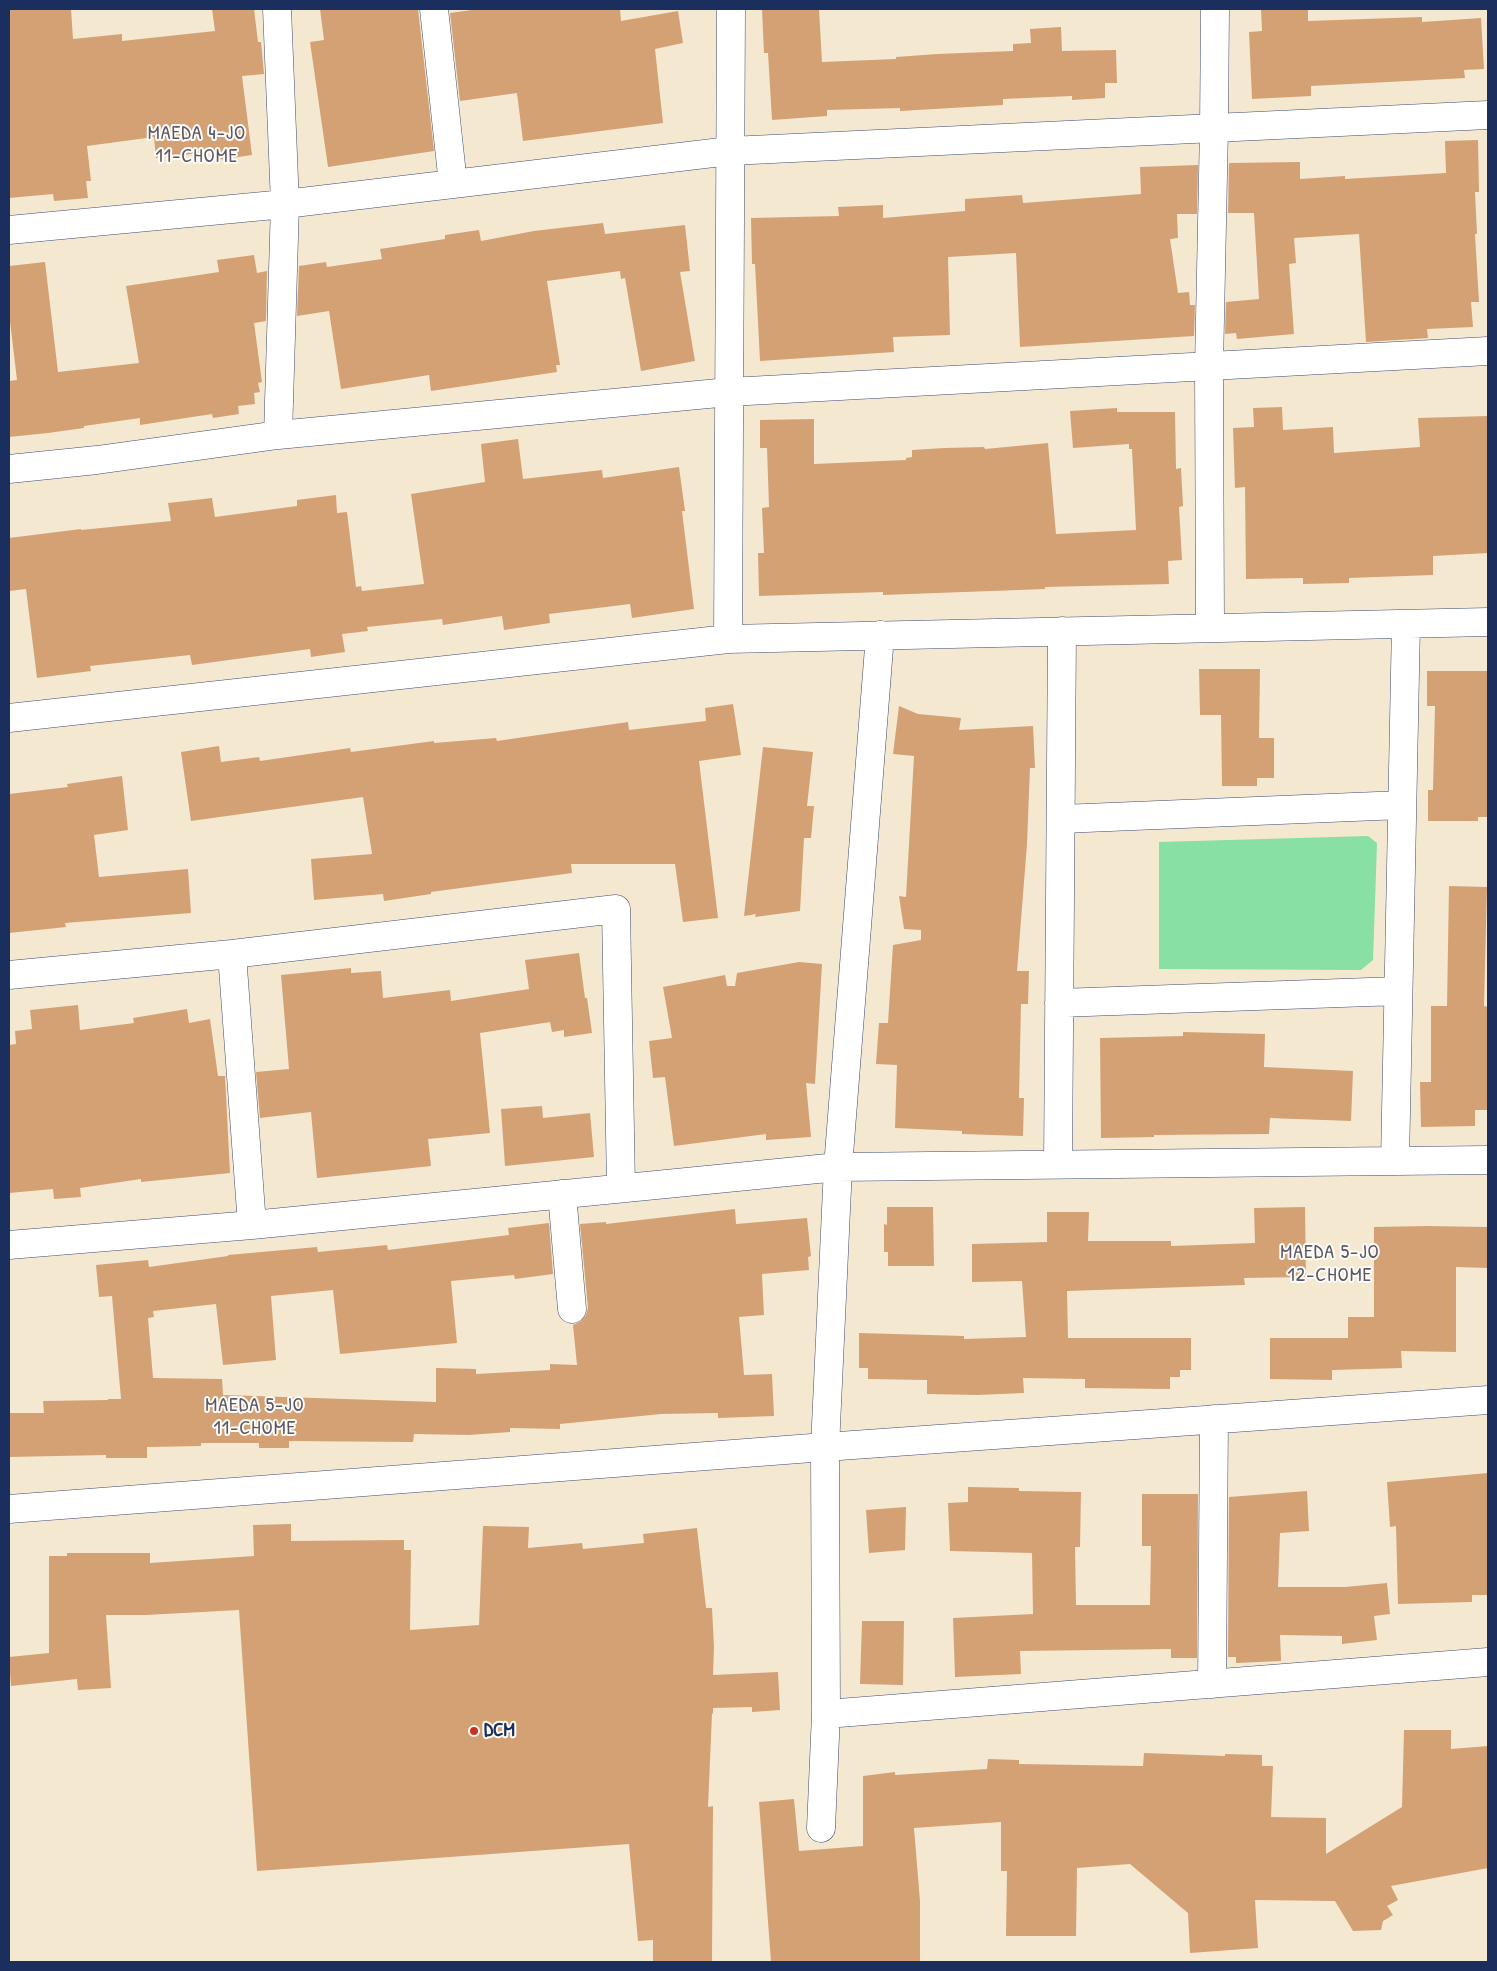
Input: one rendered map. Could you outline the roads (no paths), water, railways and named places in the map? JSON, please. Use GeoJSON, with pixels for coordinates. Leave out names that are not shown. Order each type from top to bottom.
{"type":"FeatureCollection","features":[{"type":"Feature","properties":{"kind":"street"},"geometry":{"type":"LineString","coordinates":[[277,9],[284,204],[278,435]]}},
{"type":"Feature","properties":{"kind":"street"},"geometry":{"type":"LineString","coordinates":[[434,9],[453,184]]}},
{"type":"Feature","properties":{"kind":"street"},"geometry":{"type":"LineString","coordinates":[[728,639],[731,9]]}},
{"type":"Feature","properties":{"kind":"street"},"geometry":{"type":"LineString","coordinates":[[1210,628],[1209,366],[1215,9]]}},
{"type":"Feature","properties":{"kind":"street"},"geometry":{"type":"LineString","coordinates":[[9,230],[284,204],[730,151],[1488,115]]}},
{"type":"Feature","properties":{"kind":"street"},"geometry":{"type":"LineString","coordinates":[[9,469],[97,460],[278,435],[729,392],[1488,351]]}},
{"type":"Feature","properties":{"kind":"street"},"geometry":{"type":"LineString","coordinates":[[9,718],[728,639],[1488,622]]}},
{"type":"Feature","properties":{"kind":"street"},"geometry":{"type":"LineString","coordinates":[[1395,1161],[1406,624]]}},
{"type":"Feature","properties":{"kind":"street"},"geometry":{"type":"LineString","coordinates":[[1058,1164],[1062,631]]}},
{"type":"Feature","properties":{"kind":"street"},"geometry":{"type":"LineString","coordinates":[[821,1828],[826,1714],[825,1447],[838,1167],[880,636]]}},
{"type":"Feature","properties":{"kind":"street"},"geometry":{"type":"LineString","coordinates":[[1060,819],[1402,805]]}},
{"type":"Feature","properties":{"kind":"street"},"geometry":{"type":"LineString","coordinates":[[9,975],[232,954],[616,910],[621,1188]]}},
{"type":"Feature","properties":{"kind":"street"},"geometry":{"type":"LineString","coordinates":[[232,954],[252,1225]]}},
{"type":"Feature","properties":{"kind":"street"},"geometry":{"type":"LineString","coordinates":[[1059,1003],[1398,990]]}},
{"type":"Feature","properties":{"kind":"street"},"geometry":{"type":"LineString","coordinates":[[9,1245],[252,1225],[838,1167],[1488,1160]]}},
{"type":"Feature","properties":{"kind":"street"},"geometry":{"type":"LineString","coordinates":[[562,1194],[572,1309]]}},
{"type":"Feature","properties":{"kind":"street"},"geometry":{"type":"LineString","coordinates":[[9,1509],[825,1447],[1488,1400]]}},
{"type":"Feature","properties":{"kind":"street"},"geometry":{"type":"LineString","coordinates":[[1212,1684],[1214,1419]]}},
{"type":"Feature","properties":{"kind":"street"},"geometry":{"type":"LineString","coordinates":[[826,1714],[1488,1662]]}},
{"type":"Feature","properties":{"kind":"place","name":"DCM"},"geometry":{"type":"Point","coordinates":[474,1731]}},
{"type":"Feature","properties":{"kind":"district","name":"MAEDA 4-JO 11-CHOME"},"geometry":{"type":"Point","coordinates":[197,146]}},
{"type":"Feature","properties":{"kind":"district","name":"MAEDA 5-JO 12-CHOME"},"geometry":{"type":"Point","coordinates":[1330,1264]}},
{"type":"Feature","properties":{"kind":"district","name":"MAEDA 5-JO 11-CHOME"},"geometry":{"type":"Point","coordinates":[255,1418]}}]}
